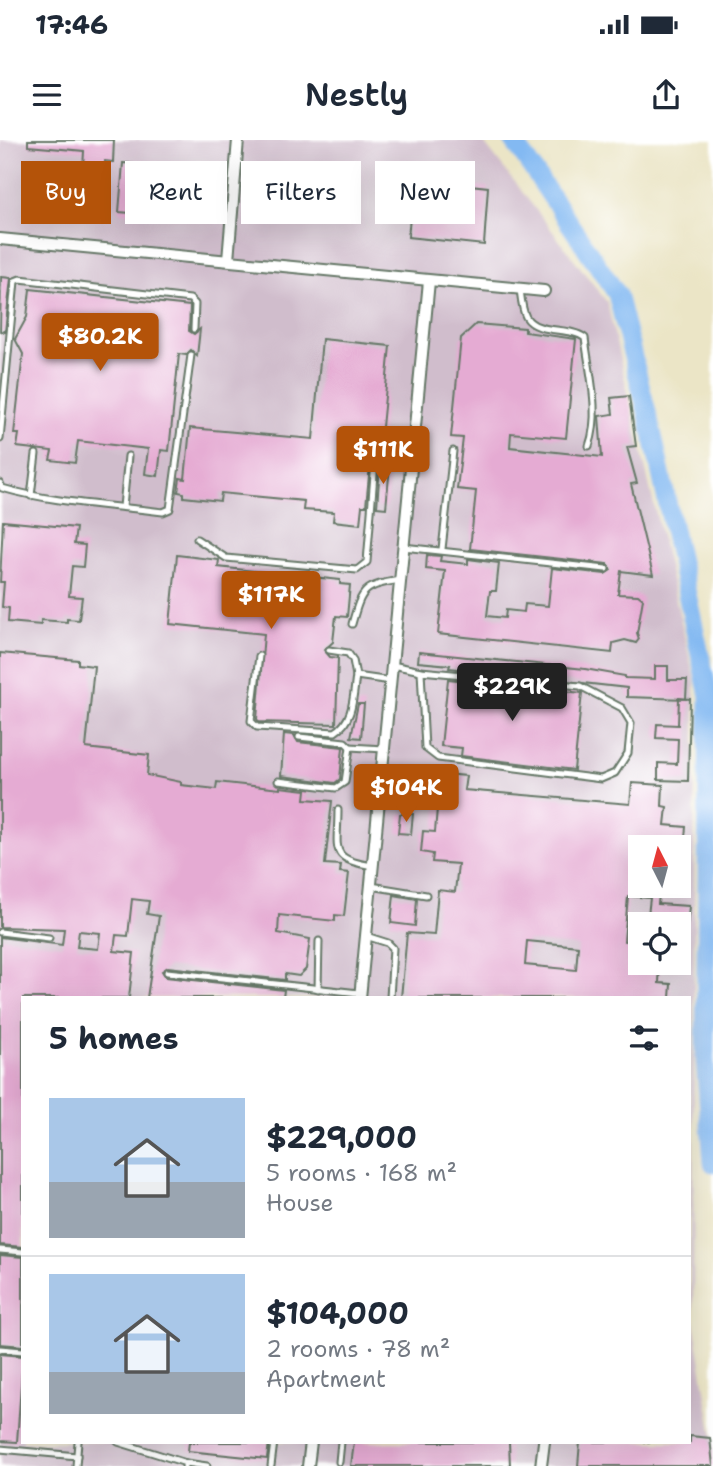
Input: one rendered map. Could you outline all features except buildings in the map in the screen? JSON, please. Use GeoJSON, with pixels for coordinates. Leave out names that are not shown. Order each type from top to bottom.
{"type":"FeatureCollection","features":[{"type":"Feature","properties":{"kind":"street"},"geometry":{"type":"LineString","coordinates":[[228,260],[238,140]]}},
{"type":"Feature","properties":{"kind":"street"},"geometry":{"type":"LineString","coordinates":[[0,239],[544,291]]}},
{"type":"Feature","properties":{"kind":"street"},"geometry":{"type":"LineString","coordinates":[[360,995],[429,281]]}},
{"type":"Feature","properties":{"kind":"street"},"geometry":{"type":"LineString","coordinates":[[308,1466],[311,1444]]}},
{"type":"Feature","properties":{"kind":"street"},"geometry":{"type":"LineString","coordinates":[[541,1466],[544,1444]]}},
{"type":"Feature","properties":{"kind":"lane"},"geometry":{"type":"LineString","coordinates":[[0,439],[15,281],[20,279],[190,299],[195,304],[194,329]]}},
{"type":"Feature","properties":{"kind":"lane"},"geometry":{"type":"LineString","coordinates":[[520,289],[525,316],[529,321],[578,332],[585,338],[593,397],[592,437],[589,446]]}},
{"type":"Feature","properties":{"kind":"lane"},"geometry":{"type":"LineString","coordinates":[[0,483],[2,488],[31,496],[163,512],[173,503],[191,355]]}},
{"type":"Feature","properties":{"kind":"lane"},"geometry":{"type":"LineString","coordinates":[[442,549],[453,451]]}},
{"type":"Feature","properties":{"kind":"lane"},"geometry":{"type":"LineString","coordinates":[[31,496],[36,454]]}},
{"type":"Feature","properties":{"kind":"lane"},"geometry":{"type":"LineString","coordinates":[[123,507],[128,456]]}},
{"type":"Feature","properties":{"kind":"lane"},"geometry":{"type":"LineString","coordinates":[[197,539],[213,552],[226,558],[357,570],[367,562],[370,547],[375,462],[380,457],[412,459]]}},
{"type":"Feature","properties":{"kind":"lane"},"geometry":{"type":"LineString","coordinates":[[403,547],[442,549],[606,569]]}},
{"type":"Feature","properties":{"kind":"lane"},"geometry":{"type":"LineString","coordinates":[[352,624],[360,595],[368,587],[400,580]]}},
{"type":"Feature","properties":{"kind":"lane"},"geometry":{"type":"LineString","coordinates":[[260,656],[251,721],[257,727],[335,732],[345,727],[349,718],[356,676],[348,653],[329,650]]}},
{"type":"Feature","properties":{"kind":"lane"},"geometry":{"type":"LineString","coordinates":[[392,665],[421,671],[580,686],[622,708],[631,723],[628,753],[615,773],[601,779],[438,758],[425,748],[421,671]]}},
{"type":"Feature","properties":{"kind":"lane"},"geometry":{"type":"LineString","coordinates":[[356,676],[391,681]]}},
{"type":"Feature","properties":{"kind":"lane"},"geometry":{"type":"LineString","coordinates":[[299,737],[345,742],[350,747],[384,749]]}},
{"type":"Feature","properties":{"kind":"lane"},"geometry":{"type":"LineString","coordinates":[[278,780],[336,788],[345,782],[350,747]]}},
{"type":"Feature","properties":{"kind":"lane"},"geometry":{"type":"LineString","coordinates":[[338,810],[338,849],[341,858],[346,862],[373,866]]}},
{"type":"Feature","properties":{"kind":"lane"},"geometry":{"type":"LineString","coordinates":[[371,887],[426,895]]}},
{"type":"Feature","properties":{"kind":"lane"},"geometry":{"type":"LineString","coordinates":[[0,932],[49,938]]}},
{"type":"Feature","properties":{"kind":"lane"},"geometry":{"type":"LineString","coordinates":[[366,936],[388,943],[393,948],[390,996]]}},
{"type":"Feature","properties":{"kind":"lane"},"geometry":{"type":"LineString","coordinates":[[318,989],[319,941]]}},
{"type":"Feature","properties":{"kind":"lane"},"geometry":{"type":"LineString","coordinates":[[167,972],[360,995]]}},
{"type":"Feature","properties":{"kind":"lane"},"geometry":{"type":"LineString","coordinates":[[0,1250],[21,1252]]}},
{"type":"Feature","properties":{"kind":"lane"},"geometry":{"type":"LineString","coordinates":[[0,1349],[21,1351]]}},
{"type":"Feature","properties":{"kind":"lane"},"geometry":{"type":"LineString","coordinates":[[30,1452],[32,1444]]}},
{"type":"Feature","properties":{"kind":"lane"},"geometry":{"type":"LineString","coordinates":[[76,1466],[78,1444]]}},
{"type":"Feature","properties":{"kind":"lane"},"geometry":{"type":"LineString","coordinates":[[124,1444],[186,1465],[207,1466]]}},
{"type":"Feature","properties":{"kind":"lane"},"geometry":{"type":"LineString","coordinates":[[271,1466],[274,1444]]}},
{"type":"Feature","properties":{"kind":"lane"},"geometry":{"type":"LineString","coordinates":[[339,1462],[341,1444]]}},
{"type":"Feature","properties":{"kind":"lane"},"geometry":{"type":"LineString","coordinates":[[0,1449],[77,1456]]}},
{"type":"Feature","properties":{"kind":"shaded area"},"geometry":{"type":"Polygon","coordinates":[[[0,140],[482,140],[607,302],[695,682],[693,1315],[713,1439],[713,1466],[0,1466],[0,140]]]}},
{"type":"Feature","properties":{"kind":"waterway"},"geometry":{"type":"LineString","coordinates":[[513,140],[617,294],[652,432],[709,696],[705,1059],[713,1163]]}}]}
